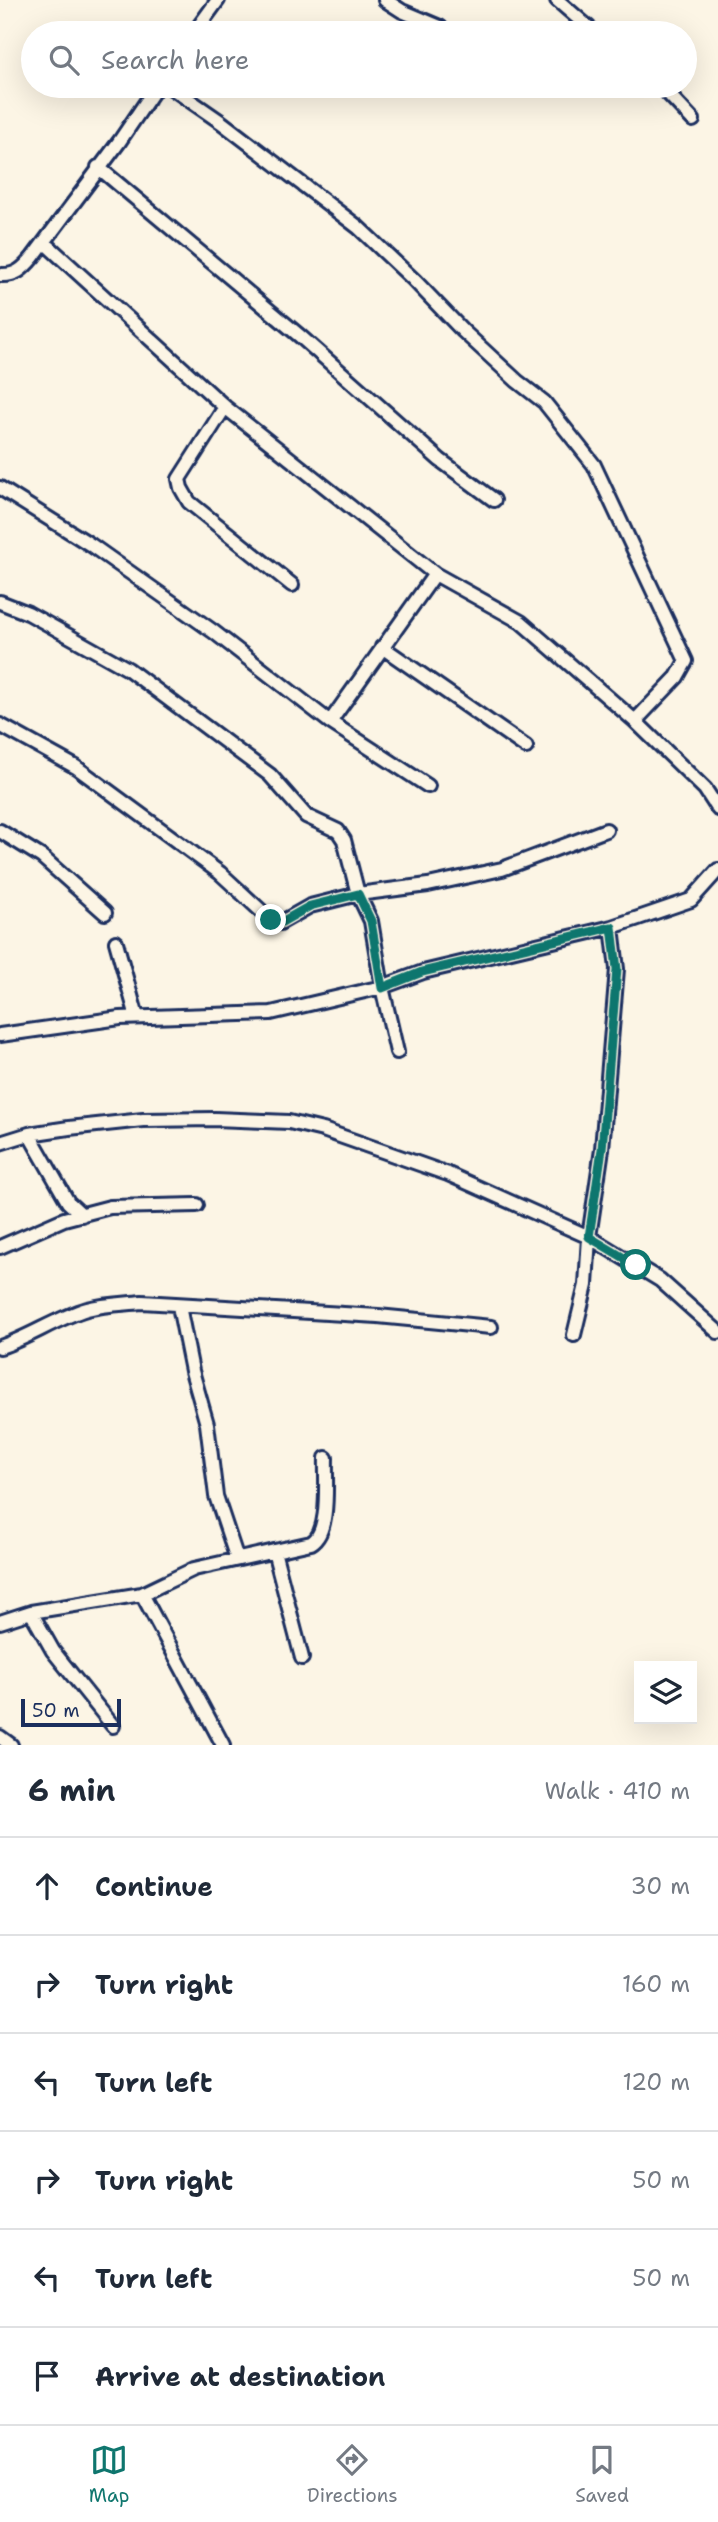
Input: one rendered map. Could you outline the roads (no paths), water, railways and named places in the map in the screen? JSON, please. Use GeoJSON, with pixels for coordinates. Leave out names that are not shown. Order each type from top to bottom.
{"type":"FeatureCollection","features":[{"type":"Feature","properties":{"kind":"street"},"geometry":{"type":"LineString","coordinates":[[203,21],[218,0]]}},
{"type":"Feature","properties":{"kind":"street"},"geometry":{"type":"LineString","coordinates":[[385,0],[427,21]]}},
{"type":"Feature","properties":{"kind":"street"},"geometry":{"type":"LineString","coordinates":[[557,0],[581,21]]}},
{"type":"Feature","properties":{"kind":"street"},"geometry":{"type":"LineString","coordinates":[[0,275],[11,276],[23,269],[149,98]]}},
{"type":"Feature","properties":{"kind":"street"},"geometry":{"type":"LineString","coordinates":[[187,98],[358,227],[517,382],[544,402],[594,465],[687,661],[677,677],[635,721]]}},
{"type":"Feature","properties":{"kind":"street"},"geometry":{"type":"LineString","coordinates":[[672,98],[692,120]]}},
{"type":"Feature","properties":{"kind":"street"},"geometry":{"type":"LineString","coordinates":[[98,167],[301,337],[440,460],[494,500]]}},
{"type":"Feature","properties":{"kind":"street"},"geometry":{"type":"LineString","coordinates":[[44,242],[225,407],[435,574],[521,622],[635,721],[705,789],[718,809]]}},
{"type":"Feature","properties":{"kind":"street"},"geometry":{"type":"LineString","coordinates":[[225,407],[179,478],[181,488],[189,502],[292,585]]}},
{"type":"Feature","properties":{"kind":"street"},"geometry":{"type":"LineString","coordinates":[[0,488],[91,545],[214,632],[330,722],[428,786]]}},
{"type":"Feature","properties":{"kind":"street"},"geometry":{"type":"LineString","coordinates":[[330,722],[435,574]]}},
{"type":"Feature","properties":{"kind":"street"},"geometry":{"type":"LineString","coordinates":[[0,602],[28,614],[128,669],[270,775],[306,816],[332,828],[344,839],[358,894],[371,921],[382,988],[397,1052]]}},
{"type":"Feature","properties":{"kind":"street"},"geometry":{"type":"LineString","coordinates":[[382,648],[526,747]]}},
{"type":"Feature","properties":{"kind":"street"},"geometry":{"type":"LineString","coordinates":[[0,725],[76,767],[220,873],[271,920],[280,923],[310,906],[358,894],[428,885],[502,869],[606,831]]}},
{"type":"Feature","properties":{"kind":"street"},"geometry":{"type":"LineString","coordinates":[[0,831],[42,857],[106,913]]}},
{"type":"Feature","properties":{"kind":"street"},"geometry":{"type":"LineString","coordinates":[[0,1035],[137,1017],[262,1014],[382,988],[422,972],[612,927],[691,900],[718,870]]}},
{"type":"Feature","properties":{"kind":"street"},"geometry":{"type":"LineString","coordinates":[[574,1335],[586,1285],[589,1237],[602,1149],[617,969],[612,927]]}},
{"type":"Feature","properties":{"kind":"street"},"geometry":{"type":"LineString","coordinates":[[116,942],[137,1017]]}},
{"type":"Feature","properties":{"kind":"street"},"geometry":{"type":"LineString","coordinates":[[0,1143],[29,1134],[143,1120],[289,1122],[323,1130],[448,1174],[589,1237],[660,1280],[718,1332]]}},
{"type":"Feature","properties":{"kind":"street"},"geometry":{"type":"LineString","coordinates":[[29,1134],[68,1202],[82,1215]]}},
{"type":"Feature","properties":{"kind":"street"},"geometry":{"type":"LineString","coordinates":[[0,1247],[64,1219],[110,1207],[197,1205]]}},
{"type":"Feature","properties":{"kind":"street"},"geometry":{"type":"LineString","coordinates":[[0,1347],[86,1310],[142,1302],[378,1316],[491,1327]]}},
{"type":"Feature","properties":{"kind":"street"},"geometry":{"type":"LineString","coordinates":[[180,1306],[192,1371],[207,1424],[216,1496],[237,1559]]}},
{"type":"Feature","properties":{"kind":"street"},"geometry":{"type":"LineString","coordinates":[[0,1622],[31,1612],[142,1594],[194,1569],[311,1543],[317,1539],[324,1524],[326,1458]]}},
{"type":"Feature","properties":{"kind":"street"},"geometry":{"type":"LineString","coordinates":[[274,1551],[302,1658]]}},
{"type":"Feature","properties":{"kind":"street"},"geometry":{"type":"LineString","coordinates":[[142,1594],[223,1745]]}},
{"type":"Feature","properties":{"kind":"street"},"geometry":{"type":"LineString","coordinates":[[31,1612],[52,1651],[113,1726]]}},
{"type":"Feature","properties":{"kind":"street"},"geometry":{"type":"LineString","coordinates":[[0,1737],[11,1745]]}}]}
